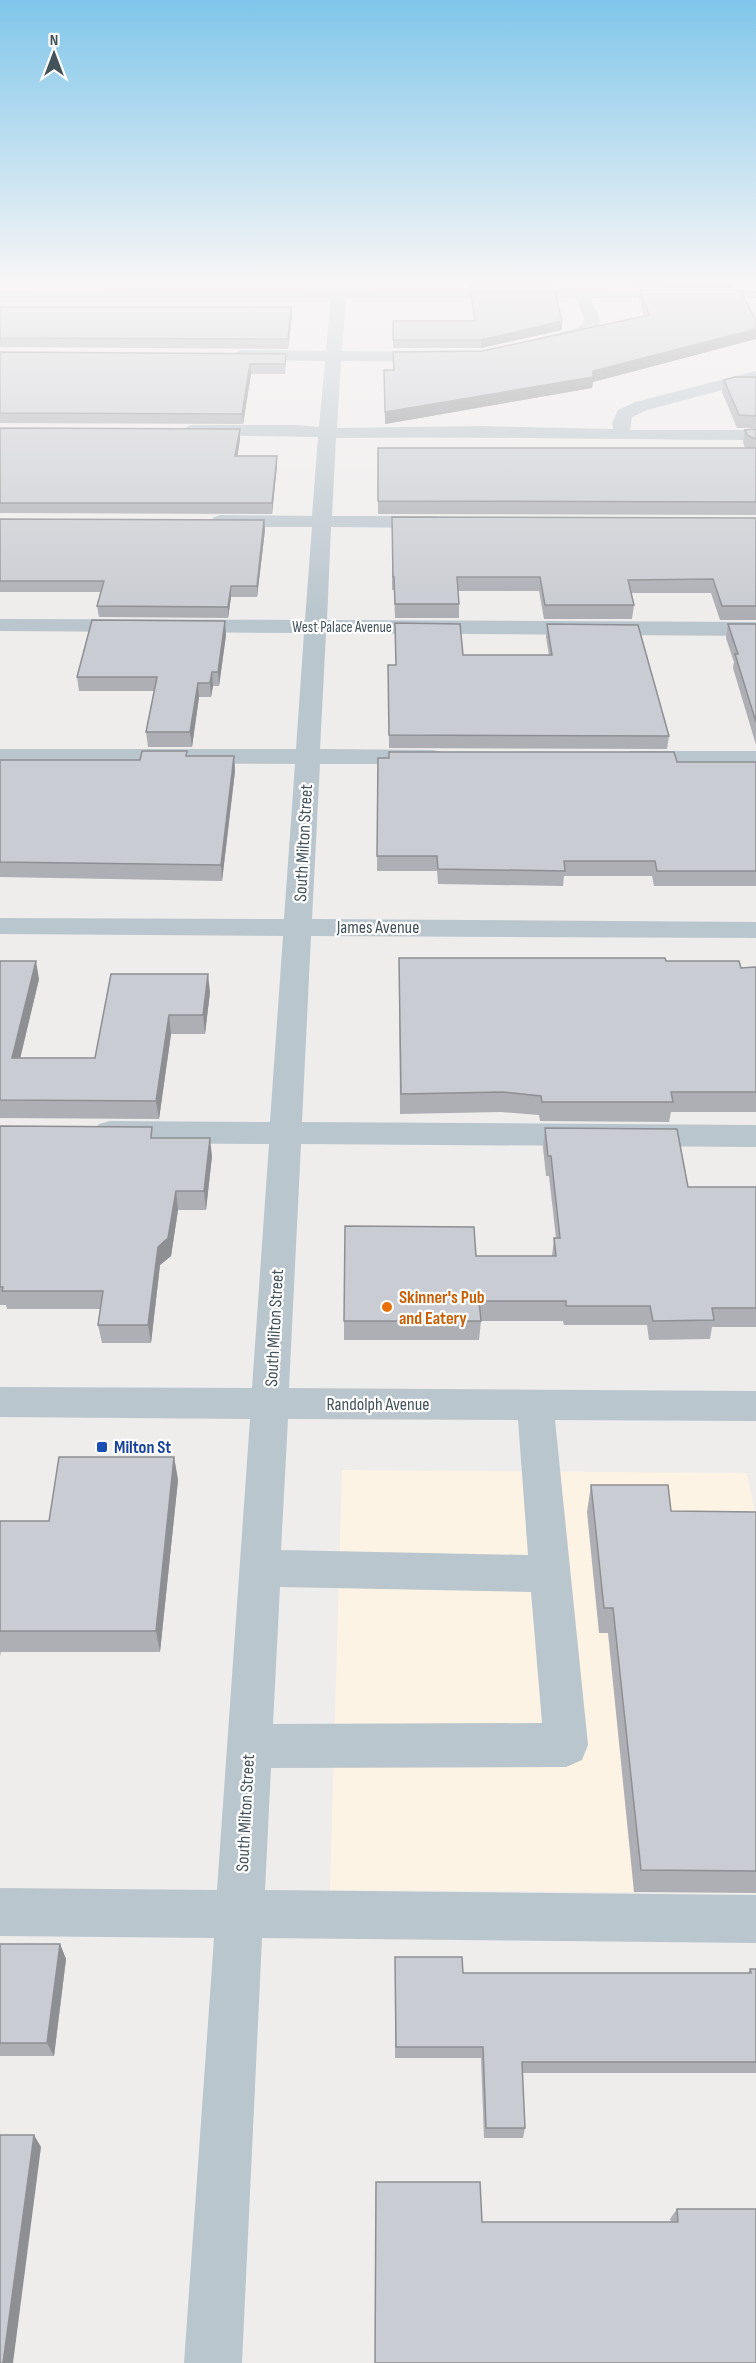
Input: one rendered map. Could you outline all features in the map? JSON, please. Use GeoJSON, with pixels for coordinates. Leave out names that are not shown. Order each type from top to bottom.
{"type":"FeatureCollection","features":[{"type":"Feature","properties":{"kind":"street","name":"South Milton Street"},"geometry":{"type":"LineString","coordinates":[[213,2363],[327,433],[332,391]]}},
{"type":"Feature","properties":{"kind":"street"},"geometry":{"type":"LineString","coordinates":[[622,435],[621,423],[624,414],[641,406],[697,391]]}},
{"type":"Feature","properties":{"kind":"street"},"geometry":{"type":"LineString","coordinates":[[178,430],[756,435]]}},
{"type":"Feature","properties":{"kind":"street"},"geometry":{"type":"LineString","coordinates":[[201,521],[449,522]]}},
{"type":"Feature","properties":{"kind":"street","name":"West Palace Avenue"},"geometry":{"type":"LineString","coordinates":[[0,626],[756,629]]}},
{"type":"Feature","properties":{"kind":"street"},"geometry":{"type":"LineString","coordinates":[[0,756],[453,757]]}},
{"type":"Feature","properties":{"kind":"street"},"geometry":{"type":"LineString","coordinates":[[604,758],[756,758]]}},
{"type":"Feature","properties":{"kind":"street","name":"James Avenue"},"geometry":{"type":"LineString","coordinates":[[0,926],[756,930]]}},
{"type":"Feature","properties":{"kind":"street"},"geometry":{"type":"LineString","coordinates":[[81,1131],[756,1136]]}},
{"type":"Feature","properties":{"kind":"street","name":"Randolph Avenue"},"geometry":{"type":"LineString","coordinates":[[0,1402],[756,1406]]}},
{"type":"Feature","properties":{"kind":"street"},"geometry":{"type":"LineString","coordinates":[[249,1746],[566,1745],[535,1404]]}},
{"type":"Feature","properties":{"kind":"street"},"geometry":{"type":"LineString","coordinates":[[260,1568],[550,1574]]}},
{"type":"Feature","properties":{"kind":"street"},"geometry":{"type":"LineString","coordinates":[[0,1912],[756,1919]]}},
{"type":"Feature","properties":{"kind":"shaded area"},"geometry":{"type":"Polygon","coordinates":[[[342,1470],[747,1473],[756,1519],[756,1893],[330,1890],[342,1470]]]}},
{"type":"Feature","properties":{"kind":"building"},"geometry":{"type":"Polygon","coordinates":[[[0,391],[246,391],[242,414],[0,413],[0,391]]]}},
{"type":"Feature","properties":{"kind":"building"},"geometry":{"type":"Polygon","coordinates":[[[385,391],[508,391],[385,412],[385,391]]]}},
{"type":"Feature","properties":{"kind":"building"},"geometry":{"type":"Polygon","coordinates":[[[729,391],[756,391],[756,416],[739,415],[729,391]]]}},
{"type":"Feature","properties":{"kind":"building"},"geometry":{"type":"Polygon","coordinates":[[[0,428],[240,429],[235,456],[277,456],[272,503],[0,503],[0,428]]]}},
{"type":"Feature","properties":{"kind":"building"},"geometry":{"type":"Polygon","coordinates":[[[756,429],[756,439],[747,435],[745,430],[756,429]]]}},
{"type":"Feature","properties":{"kind":"building"},"geometry":{"type":"Polygon","coordinates":[[[378,448],[756,448],[756,502],[378,501],[378,448]]]}},
{"type":"Feature","properties":{"kind":"building"},"geometry":{"type":"Polygon","coordinates":[[[392,517],[756,518],[756,606],[722,606],[713,579],[628,580],[634,605],[545,605],[540,577],[457,577],[459,604],[395,604],[392,517]]]}},
{"type":"Feature","properties":{"kind":"building"},"geometry":{"type":"Polygon","coordinates":[[[0,519],[264,520],[257,586],[231,586],[228,607],[97,606],[104,581],[0,581],[0,519]]]}},
{"type":"Feature","properties":{"kind":"building"},"geometry":{"type":"Polygon","coordinates":[[[92,620],[225,621],[218,672],[212,672],[210,683],[198,683],[190,732],[146,732],[157,677],[77,677],[92,620]]]}},
{"type":"Feature","properties":{"kind":"building"},"geometry":{"type":"Polygon","coordinates":[[[395,623],[460,624],[463,655],[552,655],[547,624],[638,625],[669,736],[389,735],[388,665],[396,665],[395,623]]]}},
{"type":"Feature","properties":{"kind":"building"},"geometry":{"type":"Polygon","coordinates":[[[728,624],[756,624],[756,722],[735,654],[738,654],[728,624]]]}},
{"type":"Feature","properties":{"kind":"building"},"geometry":{"type":"Polygon","coordinates":[[[142,751],[187,751],[186,756],[234,756],[221,865],[0,862],[0,760],[140,760],[142,751]]]}},
{"type":"Feature","properties":{"kind":"building"},"geometry":{"type":"Polygon","coordinates":[[[389,752],[674,752],[677,762],[756,762],[756,871],[657,871],[655,861],[564,861],[565,871],[438,869],[437,856],[377,856],[378,758],[389,758],[389,752]]]}},
{"type":"Feature","properties":{"kind":"building"},"geometry":{"type":"Polygon","coordinates":[[[399,958],[665,958],[666,961],[739,961],[741,968],[756,967],[756,1092],[671,1092],[673,1102],[542,1102],[541,1096],[503,1092],[401,1094],[399,958]]]}},
{"type":"Feature","properties":{"kind":"building"},"geometry":{"type":"Polygon","coordinates":[[[0,961],[36,961],[12,1058],[95,1058],[111,974],[208,974],[203,1015],[169,1015],[156,1101],[0,1100],[0,961]]]}},
{"type":"Feature","properties":{"kind":"building"},"geometry":{"type":"Polygon","coordinates":[[[0,1126],[152,1127],[151,1138],[210,1138],[204,1191],[176,1191],[168,1238],[158,1247],[148,1325],[98,1325],[103,1291],[2,1291],[3,1287],[0,1287],[0,1126]]]}},
{"type":"Feature","properties":{"kind":"building"},"geometry":{"type":"Polygon","coordinates":[[[545,1128],[677,1129],[688,1187],[756,1187],[756,1308],[712,1308],[714,1320],[653,1321],[650,1306],[566,1306],[566,1301],[479,1301],[481,1321],[344,1321],[345,1226],[474,1227],[476,1256],[556,1256],[554,1238],[560,1238],[551,1156],[548,1156],[545,1128]]]}},
{"type":"Feature","properties":{"kind":"building"},"geometry":{"type":"Polygon","coordinates":[[[59,1457],[174,1457],[156,1631],[0,1631],[0,1521],[49,1521],[59,1457]]]}},
{"type":"Feature","properties":{"kind":"building"},"geometry":{"type":"Polygon","coordinates":[[[591,1485],[668,1485],[671,1511],[756,1512],[756,1871],[641,1870],[613,1608],[604,1608],[591,1485]]]}},
{"type":"Feature","properties":{"kind":"building"},"geometry":{"type":"Polygon","coordinates":[[[0,1944],[60,1944],[47,2043],[0,2043],[0,1944]]]}},
{"type":"Feature","properties":{"kind":"building"},"geometry":{"type":"Polygon","coordinates":[[[395,1957],[462,1957],[463,1973],[751,1973],[750,1969],[756,1969],[756,2062],[522,2062],[525,2128],[486,2128],[483,2047],[396,2047],[395,1957]]]}},
{"type":"Feature","properties":{"kind":"building"},"geometry":{"type":"Polygon","coordinates":[[[0,2135],[34,2135],[3,2363],[0,2363],[0,2135]]]}},
{"type":"Feature","properties":{"kind":"building"},"geometry":{"type":"Polygon","coordinates":[[[376,2182],[480,2182],[482,2222],[678,2222],[677,2209],[756,2209],[756,2363],[375,2363],[376,2182]]]}},
{"type":"Feature","properties":{"kind":"place","name":"Skinner's Pub and Eatery"},"geometry":{"type":"Point","coordinates":[387,1307]}},
{"type":"Feature","properties":{"kind":"place","name":"Milton St"},"geometry":{"type":"Point","coordinates":[102,1447]}}]}
